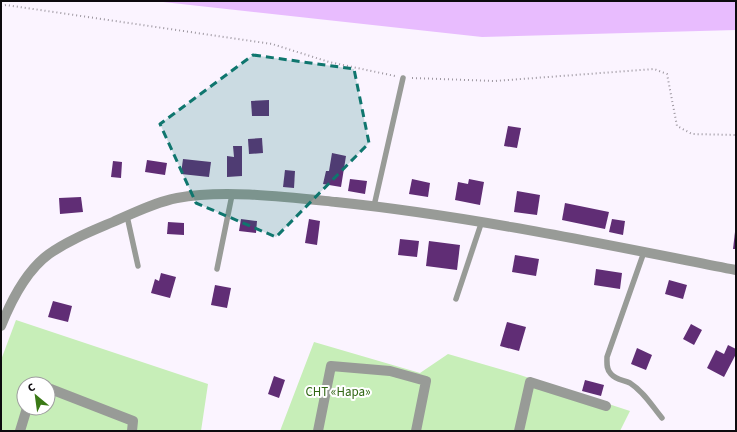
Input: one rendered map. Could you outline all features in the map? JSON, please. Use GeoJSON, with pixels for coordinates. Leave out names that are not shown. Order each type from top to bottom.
{"type":"FeatureCollection","features":[{"type":"Feature","properties":{"kind":"street"},"geometry":{"type":"LineString","coordinates":[[1,326],[3,313],[36,266],[48,254],[126,216],[176,198],[203,195],[284,197],[374,206],[482,221],[736,270]]}},
{"type":"Feature","properties":{"kind":"street"},"geometry":{"type":"LineString","coordinates":[[318,431],[331,366],[390,370],[426,382],[416,431]]}},
{"type":"Feature","properties":{"kind":"street"},"geometry":{"type":"LineString","coordinates":[[519,431],[530,382],[606,406]]}},
{"type":"Feature","properties":{"kind":"street"},"geometry":{"type":"LineString","coordinates":[[56,391],[133,421],[132,431]]}},
{"type":"Feature","properties":{"kind":"street"},"geometry":{"type":"LineString","coordinates":[[20,431],[25,416]]}},
{"type":"Feature","properties":{"kind":"lane"},"geometry":{"type":"LineString","coordinates":[[374,206],[404,78]]}},
{"type":"Feature","properties":{"kind":"lane"},"geometry":{"type":"LineString","coordinates":[[217,269],[232,195]]}},
{"type":"Feature","properties":{"kind":"lane"},"geometry":{"type":"LineString","coordinates":[[126,216],[138,266]]}},
{"type":"Feature","properties":{"kind":"lane"},"geometry":{"type":"LineString","coordinates":[[456,299],[482,221]]}},
{"type":"Feature","properties":{"kind":"lane"},"geometry":{"type":"LineString","coordinates":[[644,252],[607,357],[607,368],[610,374],[616,378],[629,382],[642,392],[662,418]]}},
{"type":"Feature","properties":{"kind":"path"},"geometry":{"type":"LineString","coordinates":[[1,6],[6,5],[272,44],[329,62],[404,78],[495,82],[654,69],[667,74],[677,126],[692,134],[736,135]]}},
{"type":"Feature","properties":{"kind":"highlighted area"},"geometry":{"type":"Polygon","coordinates":[[[253,55],[354,69],[369,143],[276,237],[196,203],[160,124],[253,55]]]}},
{"type":"Feature","properties":{"kind":"green space"},"geometry":{"type":"Polygon","coordinates":[[[16,320],[208,384],[201,431],[1,431],[1,360],[16,320]]]}},
{"type":"Feature","properties":{"kind":"green space","name":"СНТ «Нара»"},"geometry":{"type":"Polygon","coordinates":[[[314,342],[420,373],[448,354],[517,374],[630,411],[620,431],[280,431],[314,342]]]}},
{"type":"Feature","properties":{"kind":"shaded area"},"geometry":{"type":"Polygon","coordinates":[[[154,1],[736,1],[736,30],[482,37],[154,1]]]}},
{"type":"Feature","properties":{"kind":"building"},"geometry":{"type":"Polygon","coordinates":[[[269,100],[269,116],[252,116],[251,101],[269,100]]]}},
{"type":"Feature","properties":{"kind":"building"},"geometry":{"type":"Polygon","coordinates":[[[508,126],[521,128],[517,148],[504,146],[508,126]]]}},
{"type":"Feature","properties":{"kind":"building"},"geometry":{"type":"Polygon","coordinates":[[[262,138],[263,153],[249,154],[248,139],[262,138]]]}},
{"type":"Feature","properties":{"kind":"building"},"geometry":{"type":"Polygon","coordinates":[[[233,146],[242,146],[242,176],[227,177],[227,156],[234,157],[233,146]]]}},
{"type":"Feature","properties":{"kind":"building"},"geometry":{"type":"Polygon","coordinates":[[[332,153],[346,156],[341,187],[323,184],[326,171],[329,171],[332,153]]]}},
{"type":"Feature","properties":{"kind":"building"},"geometry":{"type":"Polygon","coordinates":[[[183,159],[211,162],[209,177],[181,174],[183,159]]]}},
{"type":"Feature","properties":{"kind":"building"},"geometry":{"type":"Polygon","coordinates":[[[147,160],[167,163],[165,175],[145,172],[147,160]]]}},
{"type":"Feature","properties":{"kind":"building"},"geometry":{"type":"Polygon","coordinates":[[[113,161],[122,162],[121,178],[111,177],[113,161]]]}},
{"type":"Feature","properties":{"kind":"building"},"geometry":{"type":"Polygon","coordinates":[[[285,170],[295,171],[294,188],[283,187],[285,170]]]}},
{"type":"Feature","properties":{"kind":"building"},"geometry":{"type":"Polygon","coordinates":[[[350,179],[367,181],[365,194],[348,191],[350,179]]]}},
{"type":"Feature","properties":{"kind":"building"},"geometry":{"type":"Polygon","coordinates":[[[412,179],[430,183],[428,197],[409,194],[412,179]]]}},
{"type":"Feature","properties":{"kind":"building"},"geometry":{"type":"Polygon","coordinates":[[[469,179],[484,182],[480,205],[455,200],[458,182],[468,184],[469,179]]]}},
{"type":"Feature","properties":{"kind":"building"},"geometry":{"type":"Polygon","coordinates":[[[517,191],[540,195],[537,215],[514,212],[517,191]]]}},
{"type":"Feature","properties":{"kind":"building"},"geometry":{"type":"Polygon","coordinates":[[[81,197],[83,212],[60,214],[59,198],[81,197]]]}},
{"type":"Feature","properties":{"kind":"building"},"geometry":{"type":"Polygon","coordinates":[[[565,203],[609,212],[605,229],[562,220],[565,203]]]}},
{"type":"Feature","properties":{"kind":"building"},"geometry":{"type":"Polygon","coordinates":[[[241,219],[257,221],[256,233],[239,231],[241,219]]]}},
{"type":"Feature","properties":{"kind":"building"},"geometry":{"type":"Polygon","coordinates":[[[309,219],[320,221],[317,245],[305,243],[309,219]]]}},
{"type":"Feature","properties":{"kind":"building"},"geometry":{"type":"Polygon","coordinates":[[[612,219],[625,221],[623,235],[609,232],[612,219]]]}},
{"type":"Feature","properties":{"kind":"building"},"geometry":{"type":"Polygon","coordinates":[[[168,222],[184,223],[184,235],[167,234],[168,222]]]}},
{"type":"Feature","properties":{"kind":"building"},"geometry":{"type":"Polygon","coordinates":[[[735,232],[736,249],[733,249],[735,232]]]}},
{"type":"Feature","properties":{"kind":"building"},"geometry":{"type":"Polygon","coordinates":[[[400,239],[419,241],[417,257],[398,255],[400,239]]]}},
{"type":"Feature","properties":{"kind":"building"},"geometry":{"type":"Polygon","coordinates":[[[429,241],[460,245],[457,270],[426,266],[429,241]]]}},
{"type":"Feature","properties":{"kind":"building"},"geometry":{"type":"Polygon","coordinates":[[[515,255],[539,259],[536,276],[512,272],[515,255]]]}},
{"type":"Feature","properties":{"kind":"building"},"geometry":{"type":"Polygon","coordinates":[[[596,269],[622,273],[620,289],[594,285],[596,269]]]}},
{"type":"Feature","properties":{"kind":"building"},"geometry":{"type":"Polygon","coordinates":[[[161,273],[176,277],[170,298],[151,293],[155,279],[159,281],[161,273]]]}},
{"type":"Feature","properties":{"kind":"building"},"geometry":{"type":"Polygon","coordinates":[[[669,280],[687,285],[683,299],[665,294],[669,280]]]}},
{"type":"Feature","properties":{"kind":"building"},"geometry":{"type":"Polygon","coordinates":[[[215,285],[231,288],[227,308],[211,305],[215,285]]]}},
{"type":"Feature","properties":{"kind":"building"},"geometry":{"type":"Polygon","coordinates":[[[53,301],[72,306],[68,322],[48,317],[53,301]]]}},
{"type":"Feature","properties":{"kind":"building"},"geometry":{"type":"Polygon","coordinates":[[[507,322],[526,327],[519,351],[500,346],[507,322]]]}},
{"type":"Feature","properties":{"kind":"building"},"geometry":{"type":"Polygon","coordinates":[[[691,324],[702,330],[694,345],[683,339],[691,324]]]}},
{"type":"Feature","properties":{"kind":"building"},"geometry":{"type":"Polygon","coordinates":[[[728,345],[736,349],[736,354],[724,377],[707,368],[716,350],[724,354],[728,345]]]}},
{"type":"Feature","properties":{"kind":"building"},"geometry":{"type":"Polygon","coordinates":[[[637,348],[652,355],[646,370],[631,364],[637,348]]]}},
{"type":"Feature","properties":{"kind":"building"},"geometry":{"type":"Polygon","coordinates":[[[274,376],[285,380],[279,398],[268,394],[274,376]]]}},
{"type":"Feature","properties":{"kind":"building"},"geometry":{"type":"Polygon","coordinates":[[[585,380],[604,385],[601,396],[582,391],[585,380]]]}}]}
